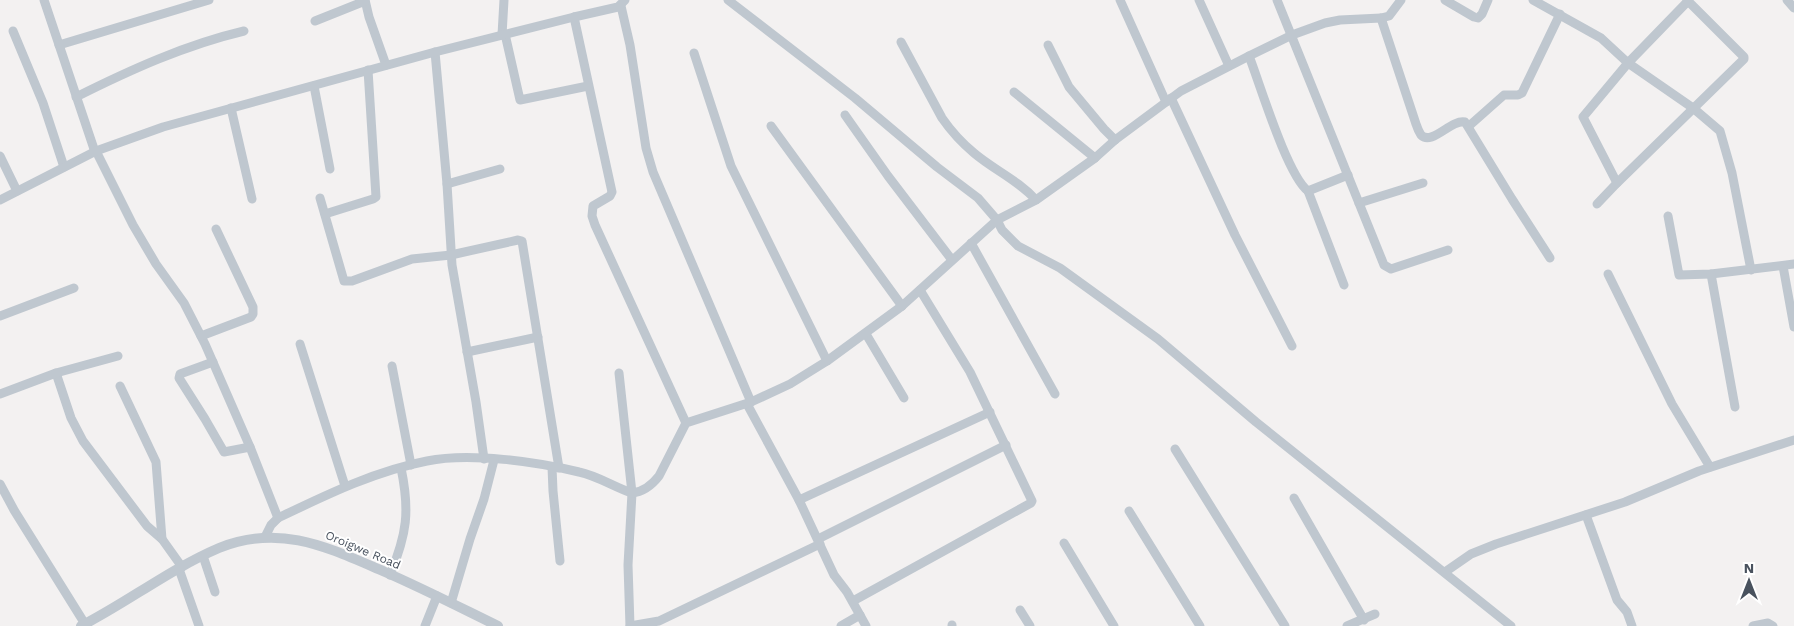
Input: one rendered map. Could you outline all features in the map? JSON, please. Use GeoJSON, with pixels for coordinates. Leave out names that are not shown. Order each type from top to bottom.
{"type":"FeatureCollection","features":[{"type":"Feature","properties":{"kind":"street"},"geometry":{"type":"LineString","coordinates":[[44,0],[96,152],[133,225],[156,264],[184,303],[201,336],[250,447],[278,518]]}},
{"type":"Feature","properties":{"kind":"street"},"geometry":{"type":"LineString","coordinates":[[59,45],[209,0]]}},
{"type":"Feature","properties":{"kind":"street"},"geometry":{"type":"LineString","coordinates":[[315,22],[365,0],[386,65]]}},
{"type":"Feature","properties":{"kind":"street"},"geometry":{"type":"LineString","coordinates":[[504,0],[504,34],[520,100],[588,86]]}},
{"type":"Feature","properties":{"kind":"street"},"geometry":{"type":"LineString","coordinates":[[728,0],[855,98],[937,167],[971,192],[984,204],[997,220],[1002,230],[1018,246],[1060,268],[1158,339],[1511,626]]}},
{"type":"Feature","properties":{"kind":"street"},"geometry":{"type":"LineString","coordinates":[[1120,0],[1292,346]]}},
{"type":"Feature","properties":{"kind":"street"},"geometry":{"type":"LineString","coordinates":[[1199,0],[1229,66]]}},
{"type":"Feature","properties":{"kind":"street"},"geometry":{"type":"LineString","coordinates":[[1277,0],[1384,266],[1391,269],[1448,250]]}},
{"type":"Feature","properties":{"kind":"street"},"geometry":{"type":"LineString","coordinates":[[265,537],[271,525],[278,518],[345,486],[411,465],[442,459],[512,460],[556,467],[594,476],[632,493],[646,488],[659,476],[686,423],[749,403],[790,384],[827,361],[902,306],[997,220],[1036,200],[1193,84],[1292,35],[1332,21],[1389,16],[1401,0]]}},
{"type":"Feature","properties":{"kind":"street"},"geometry":{"type":"LineString","coordinates":[[1445,0],[1478,18],[1482,14],[1488,0]]}},
{"type":"Feature","properties":{"kind":"street"},"geometry":{"type":"LineString","coordinates":[[1533,0],[1601,38],[1628,63],[1693,108],[1720,131],[1732,173],[1751,270]]}},
{"type":"Feature","properties":{"kind":"street"},"geometry":{"type":"LineString","coordinates":[[1597,204],[1744,58],[1688,0],[1628,63],[1583,116],[1617,183]]}},
{"type":"Feature","properties":{"kind":"street"},"geometry":{"type":"LineString","coordinates":[[1787,0],[1794,8]]}},
{"type":"Feature","properties":{"kind":"street"},"geometry":{"type":"LineString","coordinates":[[0,200],[96,152],[163,127],[386,65],[623,3],[646,148],[653,172],[749,403],[800,500],[834,576],[853,601],[866,626]]}},
{"type":"Feature","properties":{"kind":"street"},"geometry":{"type":"LineString","coordinates":[[1469,126],[1504,95],[1518,95],[1522,93],[1560,14]]}},
{"type":"Feature","properties":{"kind":"street"},"geometry":{"type":"LineString","coordinates":[[574,17],[612,192],[610,196],[592,206],[592,216],[686,423]]}},
{"type":"Feature","properties":{"kind":"street"},"geometry":{"type":"LineString","coordinates":[[1381,18],[1400,80],[1422,135],[1432,138],[1456,123],[1465,122],[1550,258]]}},
{"type":"Feature","properties":{"kind":"street"},"geometry":{"type":"LineString","coordinates":[[13,31],[43,103],[64,168]]}},
{"type":"Feature","properties":{"kind":"street"},"geometry":{"type":"LineString","coordinates":[[76,97],[128,71],[196,44],[244,31]]}},
{"type":"Feature","properties":{"kind":"street"},"geometry":{"type":"LineString","coordinates":[[901,42],[948,127],[974,154],[1025,188],[1036,200]]}},
{"type":"Feature","properties":{"kind":"street"},"geometry":{"type":"LineString","coordinates":[[1048,45],[1069,87],[1104,130],[1115,140]]}},
{"type":"Feature","properties":{"kind":"street"},"geometry":{"type":"LineString","coordinates":[[435,52],[454,280],[484,459]]}},
{"type":"Feature","properties":{"kind":"street"},"geometry":{"type":"LineString","coordinates":[[694,53],[731,166],[827,361]]}},
{"type":"Feature","properties":{"kind":"street"},"geometry":{"type":"LineString","coordinates":[[1249,56],[1292,167],[1303,187],[1308,191],[1344,285]]}},
{"type":"Feature","properties":{"kind":"street"},"geometry":{"type":"LineString","coordinates":[[325,214],[376,197],[368,70]]}},
{"type":"Feature","properties":{"kind":"street"},"geometry":{"type":"LineString","coordinates":[[314,86],[330,169]]}},
{"type":"Feature","properties":{"kind":"street"},"geometry":{"type":"LineString","coordinates":[[1014,92],[1095,158]]}},
{"type":"Feature","properties":{"kind":"street"},"geometry":{"type":"LineString","coordinates":[[231,108],[252,199]]}},
{"type":"Feature","properties":{"kind":"street"},"geometry":{"type":"LineString","coordinates":[[845,115],[888,176],[952,260]]}},
{"type":"Feature","properties":{"kind":"street"},"geometry":{"type":"LineString","coordinates":[[770,126],[902,306]]}},
{"type":"Feature","properties":{"kind":"street"},"geometry":{"type":"LineString","coordinates":[[0,156],[17,191]]}},
{"type":"Feature","properties":{"kind":"street"},"geometry":{"type":"LineString","coordinates":[[447,184],[500,168]]}},
{"type":"Feature","properties":{"kind":"street"},"geometry":{"type":"LineString","coordinates":[[1308,191],[1348,175]]}},
{"type":"Feature","properties":{"kind":"street"},"geometry":{"type":"LineString","coordinates":[[1359,203],[1423,183]]}},
{"type":"Feature","properties":{"kind":"street"},"geometry":{"type":"LineString","coordinates":[[320,198],[344,281],[352,281],[412,259],[451,255],[518,240],[522,241],[556,467],[553,491],[560,561]]}},
{"type":"Feature","properties":{"kind":"street"},"geometry":{"type":"LineString","coordinates":[[1668,216],[1678,273],[1682,276],[1794,264]]}},
{"type":"Feature","properties":{"kind":"street"},"geometry":{"type":"LineString","coordinates":[[201,336],[251,317],[253,311],[253,307],[216,228]]}},
{"type":"Feature","properties":{"kind":"street"},"geometry":{"type":"LineString","coordinates":[[970,243],[1055,394]]}},
{"type":"Feature","properties":{"kind":"street"},"geometry":{"type":"LineString","coordinates":[[1783,266],[1794,326]]}},
{"type":"Feature","properties":{"kind":"street"},"geometry":{"type":"LineString","coordinates":[[1608,274],[1672,404],[1710,467]]}},
{"type":"Feature","properties":{"kind":"street"},"geometry":{"type":"LineString","coordinates":[[1711,274],[1735,407]]}},
{"type":"Feature","properties":{"kind":"street"},"geometry":{"type":"LineString","coordinates":[[0,316],[74,288]]}},
{"type":"Feature","properties":{"kind":"street"},"geometry":{"type":"LineString","coordinates":[[853,601],[1031,504],[1032,498],[970,372],[920,290]]}},
{"type":"Feature","properties":{"kind":"street"},"geometry":{"type":"LineString","coordinates":[[866,334],[904,398]]}},
{"type":"Feature","properties":{"kind":"street"},"geometry":{"type":"LineString","coordinates":[[467,352],[538,338]]}},
{"type":"Feature","properties":{"kind":"street"},"geometry":{"type":"LineString","coordinates":[[300,344],[345,486]]}},
{"type":"Feature","properties":{"kind":"street"},"geometry":{"type":"LineString","coordinates":[[0,394],[56,374],[118,356]]}},
{"type":"Feature","properties":{"kind":"street"},"geometry":{"type":"LineString","coordinates":[[213,362],[180,374],[179,378],[224,452],[250,447]]}},
{"type":"Feature","properties":{"kind":"street"},"geometry":{"type":"LineString","coordinates":[[392,366],[411,465]]}},
{"type":"Feature","properties":{"kind":"street"},"geometry":{"type":"LineString","coordinates":[[620,373],[632,493],[628,565],[630,626],[659,621],[819,542],[1006,445]]}},
{"type":"Feature","properties":{"kind":"street"},"geometry":{"type":"LineString","coordinates":[[56,374],[71,418],[83,441],[147,526],[162,539],[181,568],[198,626]]}},
{"type":"Feature","properties":{"kind":"street"},"geometry":{"type":"LineString","coordinates":[[120,386],[156,462],[162,539]]}},
{"type":"Feature","properties":{"kind":"street"},"geometry":{"type":"LineString","coordinates":[[800,500],[990,412]]}},
{"type":"Feature","properties":{"kind":"street"},"geometry":{"type":"LineString","coordinates":[[1445,572],[1471,554],[1523,534],[1586,515],[1639,496],[1678,478],[1794,440]]}},
{"type":"Feature","properties":{"kind":"street"},"geometry":{"type":"LineString","coordinates":[[1174,449],[1284,626]]}},
{"type":"Feature","properties":{"kind":"street"},"geometry":{"type":"LineString","coordinates":[[451,603],[470,538],[484,499],[494,460]]}},
{"type":"Feature","properties":{"kind":"street"},"geometry":{"type":"LineString","coordinates":[[390,574],[402,547],[405,532],[406,500],[401,468]]}},
{"type":"Feature","properties":{"kind":"street"},"geometry":{"type":"LineString","coordinates":[[0,484],[83,625]]}},
{"type":"Feature","properties":{"kind":"street"},"geometry":{"type":"LineString","coordinates":[[1294,498],[1364,620]]}},
{"type":"Feature","properties":{"kind":"street"},"geometry":{"type":"LineString","coordinates":[[1129,511],[1200,626]]}},
{"type":"Feature","properties":{"kind":"street"},"geometry":{"type":"LineString","coordinates":[[1586,515],[1617,600],[1626,612],[1632,626]]}},
{"type":"Feature","properties":{"kind":"street","name":"Oroigwe Road"},"geometry":{"type":"LineString","coordinates":[[83,625],[203,556],[236,543],[265,537],[277,537],[319,544],[437,596],[479,622],[498,626]]}},
{"type":"Feature","properties":{"kind":"street"},"geometry":{"type":"LineString","coordinates":[[1064,543],[1114,626]]}},
{"type":"Feature","properties":{"kind":"street"},"geometry":{"type":"LineString","coordinates":[[203,556],[215,592]]}},
{"type":"Feature","properties":{"kind":"street"},"geometry":{"type":"LineString","coordinates":[[425,626],[437,596]]}},
{"type":"Feature","properties":{"kind":"street"},"geometry":{"type":"LineString","coordinates":[[1020,610],[1030,626]]}},
{"type":"Feature","properties":{"kind":"street"},"geometry":{"type":"LineString","coordinates":[[1347,626],[1375,614]]}},
{"type":"Feature","properties":{"kind":"street"},"geometry":{"type":"LineString","coordinates":[[842,626],[860,615]]}},
{"type":"Feature","properties":{"kind":"street"},"geometry":{"type":"LineString","coordinates":[[1753,626],[1768,623],[1773,626]]}}]}
